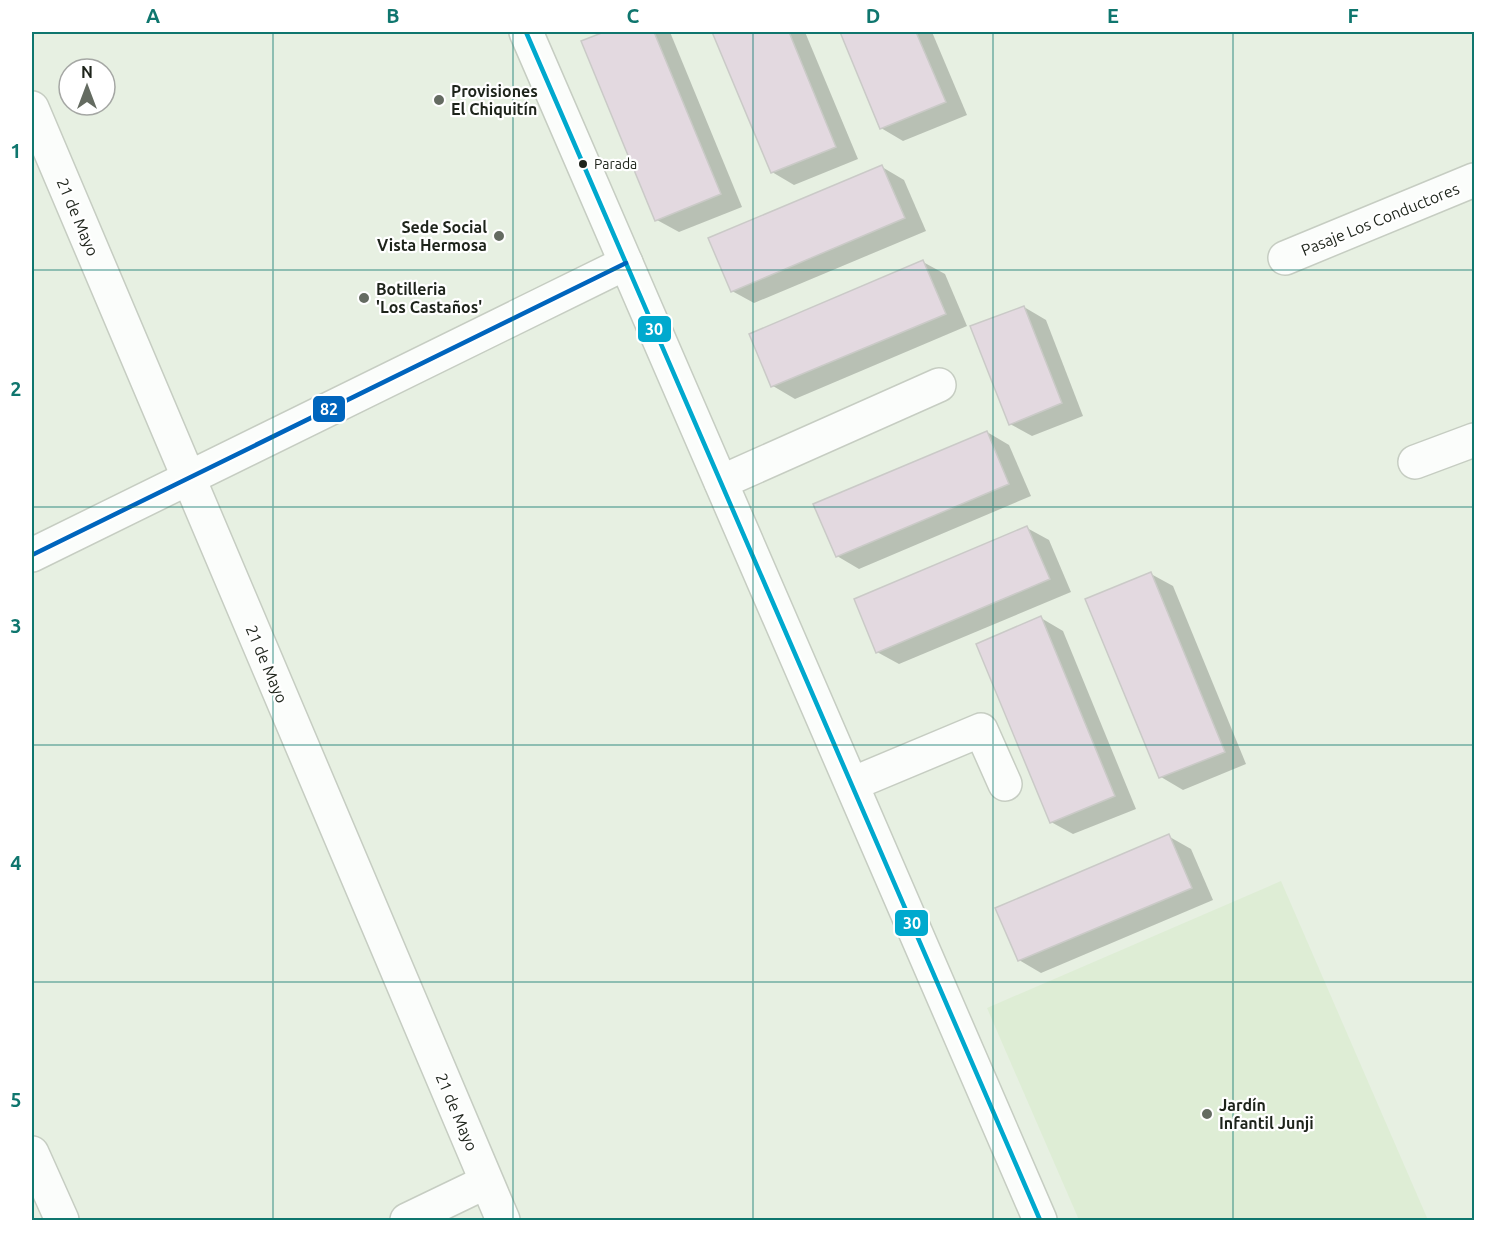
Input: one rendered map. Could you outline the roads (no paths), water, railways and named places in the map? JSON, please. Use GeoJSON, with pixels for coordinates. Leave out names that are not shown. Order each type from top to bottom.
{"type":"FeatureCollection","features":[{"type":"Feature","properties":{"kind":"street"},"geometry":{"type":"LineString","coordinates":[[526,32],[1041,1221]]}},
{"type":"Feature","properties":{"kind":"street","name":"21 de Mayo"},"geometry":{"type":"LineString","coordinates":[[32,108],[503,1221]]}},
{"type":"Feature","properties":{"kind":"street","name":"Pasaje Los Conductores"},"geometry":{"type":"LineString","coordinates":[[1285,258],[1474,180]]}},
{"type":"Feature","properties":{"kind":"street"},"geometry":{"type":"LineString","coordinates":[[32,555],[626,263]]}},
{"type":"Feature","properties":{"kind":"street"},"geometry":{"type":"LineString","coordinates":[[721,482],[939,385]]}},
{"type":"Feature","properties":{"kind":"street"},"geometry":{"type":"LineString","coordinates":[[1415,462],[1474,440]]}},
{"type":"Feature","properties":{"kind":"street"},"geometry":{"type":"LineString","coordinates":[[852,784],[981,730],[1005,784]]}},
{"type":"Feature","properties":{"kind":"street"},"geometry":{"type":"LineString","coordinates":[[32,1153],[62,1221]]}},
{"type":"Feature","properties":{"kind":"street"},"geometry":{"type":"LineString","coordinates":[[407,1221],[486,1182]]}},
{"type":"Feature","properties":{"kind":"place","name":"Provisiones El Chiquitín"},"geometry":{"type":"Point","coordinates":[439,100]}},
{"type":"Feature","properties":{"kind":"place","name":"Parada"},"geometry":{"type":"Point","coordinates":[583,164]}},
{"type":"Feature","properties":{"kind":"place","name":"Sede Social Vista Hermosa"},"geometry":{"type":"Point","coordinates":[499,236]}},
{"type":"Feature","properties":{"kind":"place","name":"Botilleria 'Los Castaños'"},"geometry":{"type":"Point","coordinates":[364,298]}},
{"type":"Feature","properties":{"kind":"place","name":"Jardín Infantil Junji"},"geometry":{"type":"Point","coordinates":[1207,1114]}}]}
